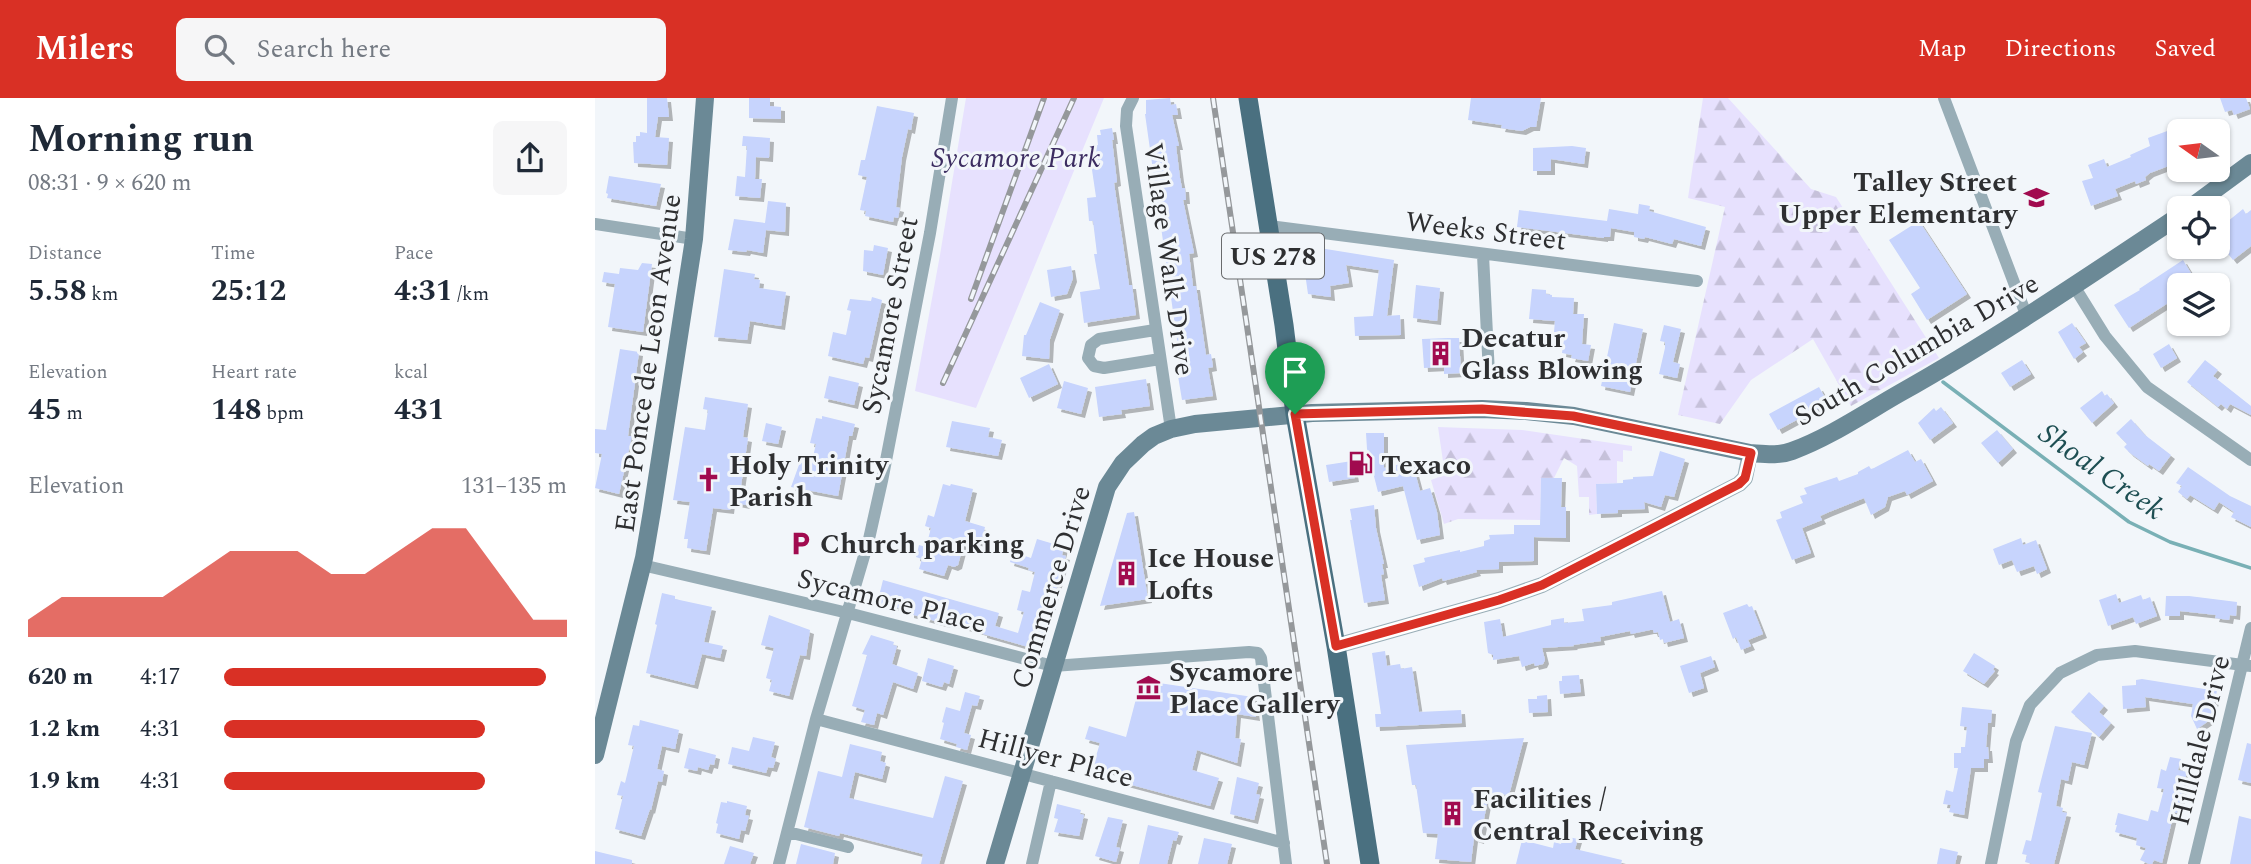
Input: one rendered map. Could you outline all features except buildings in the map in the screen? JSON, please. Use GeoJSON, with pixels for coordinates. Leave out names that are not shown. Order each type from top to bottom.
{"type":"FeatureCollection","features":[{"type":"Feature","properties":{"kind":"main road","name":"East Ponce de Leon Avenue"},"geometry":{"type":"LineString","coordinates":[[595,755],[642,565],[656,485],[694,239],[705,98]]}},
{"type":"Feature","properties":{"kind":"main road","name":"US 278"},"geometry":{"type":"LineString","coordinates":[[1248,98],[1284,325],[1295,414],[1336,646],[1370,864]]}},
{"type":"Feature","properties":{"kind":"main road"},"geometry":{"type":"LineString","coordinates":[[2206,196],[2251,163]]}},
{"type":"Feature","properties":{"kind":"main road","name":"South Columbia Drive"},"geometry":{"type":"LineString","coordinates":[[1751,453],[1771,455],[1790,452],[1831,433],[2027,317],[2167,224]]}},
{"type":"Feature","properties":{"kind":"main road","name":"Commerce Drive"},"geometry":{"type":"LineString","coordinates":[[995,864],[1107,486],[1123,463],[1154,436],[1195,424],[1295,414],[1482,409],[1573,416],[1751,453]]}},
{"type":"Feature","properties":{"kind":"street","name":"Sycamore Street"},"geometry":{"type":"LineString","coordinates":[[779,864],[816,719],[883,481],[930,233],[952,98]]}},
{"type":"Feature","properties":{"kind":"street","name":"Village Walk Drive"},"geometry":{"type":"LineString","coordinates":[[1133,98],[1127,110],[1126,126],[1171,429]]}},
{"type":"Feature","properties":{"kind":"street"},"geometry":{"type":"LineString","coordinates":[[1944,98],[2027,317]]}},
{"type":"Feature","properties":{"kind":"street"},"geometry":{"type":"LineString","coordinates":[[595,224],[694,239]]}},
{"type":"Feature","properties":{"kind":"street","name":"Weeks Street"},"geometry":{"type":"LineString","coordinates":[[1269,226],[1697,281]]}},
{"type":"Feature","properties":{"kind":"street"},"geometry":{"type":"LineString","coordinates":[[1483,255],[1489,373]]}},
{"type":"Feature","properties":{"kind":"street"},"geometry":{"type":"LineString","coordinates":[[2074,286],[2105,336],[2147,387],[2251,460]]}},
{"type":"Feature","properties":{"kind":"street"},"geometry":{"type":"LineString","coordinates":[[1155,330],[1099,339],[1091,345],[1088,358],[1094,366],[1104,368],[1160,359]]}},
{"type":"Feature","properties":{"kind":"street"},"geometry":{"type":"LineString","coordinates":[[1336,646],[1499,600],[1558,578],[1739,484],[1745,478],[1751,453]]}},
{"type":"Feature","properties":{"kind":"street","name":"Sycamore Place"},"geometry":{"type":"LineString","coordinates":[[642,565],[848,613],[1053,666],[1258,653],[1261,658],[1284,844]]}},
{"type":"Feature","properties":{"kind":"street","name":"Hilldale Drive"},"geometry":{"type":"LineString","coordinates":[[2195,864],[2247,665],[2251,631]]}},
{"type":"Feature","properties":{"kind":"street"},"geometry":{"type":"LineString","coordinates":[[1991,864],[2016,741],[2030,705],[2060,673],[2098,655],[2135,651],[2247,665]]}},
{"type":"Feature","properties":{"kind":"street","name":"Hillyer Place"},"geometry":{"type":"LineString","coordinates":[[816,719],[1284,844]]}},
{"type":"Feature","properties":{"kind":"street"},"geometry":{"type":"LineString","coordinates":[[1032,864],[1051,781]]}},
{"type":"Feature","properties":{"kind":"street"},"geometry":{"type":"LineString","coordinates":[[787,832],[848,847]]}},
{"type":"Feature","properties":{"kind":"street"},"geometry":{"type":"LineString","coordinates":[[1284,844],[1286,864]]}},
{"type":"Feature","properties":{"kind":"green space","name":"Sycamore Park"},"geometry":{"type":"Polygon","coordinates":[[[966,98],[1104,98],[976,408],[915,391],[966,98]]]}},
{"type":"Feature","properties":{"kind":"green space"},"geometry":{"type":"Polygon","coordinates":[[[1703,98],[1728,98],[1811,189],[1836,197],[1939,358],[1851,406],[1813,339],[1751,380],[1720,424],[1678,415],[1725,207],[1688,198],[1703,98]]]}},
{"type":"Feature","properties":{"kind":"green space"},"geometry":{"type":"Polygon","coordinates":[[[1438,427],[1522,430],[1632,446],[1632,451],[1623,450],[1623,462],[1617,461],[1617,483],[1596,484],[1597,514],[1589,515],[1589,497],[1579,497],[1577,466],[1564,458],[1554,478],[1541,478],[1540,520],[1458,519],[1444,524],[1431,480],[1445,475],[1438,427]]]}},
{"type":"Feature","properties":{"kind":"waterway","name":"Shoal Creek"},"geometry":{"type":"LineString","coordinates":[[1943,382],[2129,522],[2170,542],[2251,568]]}},
{"type":"Feature","properties":{"kind":"railway"},"geometry":{"type":"LineString","coordinates":[[971,299],[1044,98]]}},
{"type":"Feature","properties":{"kind":"railway"},"geometry":{"type":"LineString","coordinates":[[943,383],[1074,98]]}},
{"type":"Feature","properties":{"kind":"railway"},"geometry":{"type":"LineString","coordinates":[[1213,98],[1327,864]]}},
{"type":"Feature","properties":{"kind":"place","name":"Talley Street Upper Elementary"},"geometry":{"type":"Point","coordinates":[2037,197]}},
{"type":"Feature","properties":{"kind":"place","name":"Decatur Glass Blowing"},"geometry":{"type":"Point","coordinates":[1441,353]}},
{"type":"Feature","properties":{"kind":"place","name":"Texaco"},"geometry":{"type":"Point","coordinates":[1361,464]}},
{"type":"Feature","properties":{"kind":"place","name":"Holy Trinity Parish"},"geometry":{"type":"Point","coordinates":[709,480]}},
{"type":"Feature","properties":{"kind":"place","name":"Church parking"},"geometry":{"type":"Point","coordinates":[800,543]}},
{"type":"Feature","properties":{"kind":"place","name":"Ice House Lofts"},"geometry":{"type":"Point","coordinates":[1127,573]}},
{"type":"Feature","properties":{"kind":"place","name":"Sycamore Place Gallery"},"geometry":{"type":"Point","coordinates":[1149,687]}},
{"type":"Feature","properties":{"kind":"place","name":"Facilities / Central Receiving"},"geometry":{"type":"Point","coordinates":[1453,814]}},
{"type":"Feature","properties":{"kind":"route"},"geometry":{"type":"LineString","coordinates":[[1402,410],[1526,411],[1573,416],[1751,453],[1745,478],[1739,484],[1558,578],[1499,600],[1336,646],[1295,414],[1402,410]]}}]}
